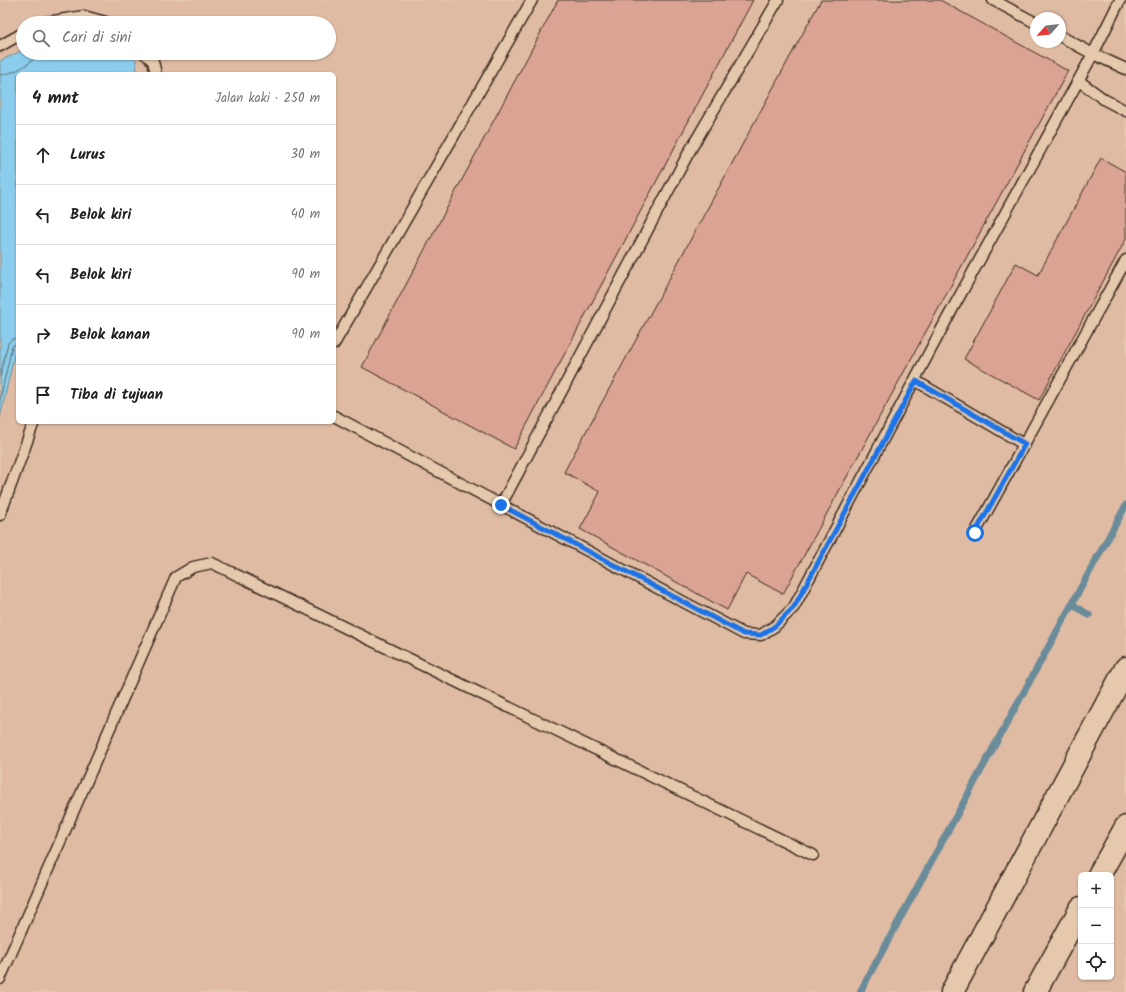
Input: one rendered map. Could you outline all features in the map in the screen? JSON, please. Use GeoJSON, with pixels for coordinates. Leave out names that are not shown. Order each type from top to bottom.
{"type":"FeatureCollection","features":[{"type":"Feature","properties":{"kind":"street"},"geometry":{"type":"LineString","coordinates":[[952,992],[1126,668]]}},
{"type":"Feature","properties":{"kind":"street"},"geometry":{"type":"LineString","coordinates":[[1101,872],[1126,827]]}},
{"type":"Feature","properties":{"kind":"street"},"geometry":{"type":"LineString","coordinates":[[1035,992],[1078,913]]}},
{"type":"Feature","properties":{"kind":"lane"},"geometry":{"type":"LineString","coordinates":[[336,341],[532,0]]}},
{"type":"Feature","properties":{"kind":"lane"},"geometry":{"type":"LineString","coordinates":[[501,505],[688,154],[778,0]]}},
{"type":"Feature","properties":{"kind":"lane"},"geometry":{"type":"LineString","coordinates":[[993,0],[1030,20]]}},
{"type":"Feature","properties":{"kind":"lane"},"geometry":{"type":"LineString","coordinates":[[336,417],[744,634],[761,635],[775,626],[794,607],[916,381],[947,319],[1079,81],[1120,0]]}},
{"type":"Feature","properties":{"kind":"lane"},"geometry":{"type":"LineString","coordinates":[[0,46],[16,37]]}},
{"type":"Feature","properties":{"kind":"lane"},"geometry":{"type":"LineString","coordinates":[[1066,39],[1093,54],[1126,69]]}},
{"type":"Feature","properties":{"kind":"lane"},"geometry":{"type":"LineString","coordinates":[[152,60],[156,72]]}},
{"type":"Feature","properties":{"kind":"lane"},"geometry":{"type":"LineString","coordinates":[[1079,81],[1105,100],[1126,111]]}},
{"type":"Feature","properties":{"kind":"lane"},"geometry":{"type":"LineString","coordinates":[[975,533],[1126,260]]}},
{"type":"Feature","properties":{"kind":"lane"},"geometry":{"type":"LineString","coordinates":[[916,381],[1025,444]]}},
{"type":"Feature","properties":{"kind":"lane"},"geometry":{"type":"LineString","coordinates":[[0,515],[33,424]]}},
{"type":"Feature","properties":{"kind":"lane"},"geometry":{"type":"LineString","coordinates":[[0,979],[176,577],[193,567],[212,564],[813,855]]}},
{"type":"Feature","properties":{"kind":"shaded area"},"geometry":{"type":"Polygon","coordinates":[[[0,0],[1126,0],[1126,992],[0,992],[0,0]]]}},
{"type":"Feature","properties":{"kind":"water"},"geometry":{"type":"Polygon","coordinates":[[[16,53],[16,60],[136,60],[137,72],[16,72],[16,348],[0,418],[0,61],[16,53]]]}},
{"type":"Feature","properties":{"kind":"building"},"geometry":{"type":"Polygon","coordinates":[[[558,0],[753,0],[514,449],[362,367],[558,0]]]}},
{"type":"Feature","properties":{"kind":"building"},"geometry":{"type":"Polygon","coordinates":[[[821,0],[940,0],[1068,71],[783,594],[746,574],[727,610],[580,529],[600,492],[564,472],[821,0]]]}},
{"type":"Feature","properties":{"kind":"building"},"geometry":{"type":"Polygon","coordinates":[[[1101,158],[1126,172],[1126,239],[1039,400],[964,359],[1016,263],[1038,275],[1101,158]]]}},
{"type":"Feature","properties":{"kind":"waterway"},"geometry":{"type":"LineString","coordinates":[[860,992],[1126,505]]}},
{"type":"Feature","properties":{"kind":"waterway"},"geometry":{"type":"LineString","coordinates":[[1072,604],[1089,615]]}},
{"type":"Feature","properties":{"kind":"route"},"geometry":{"type":"LineString","coordinates":[[501,505],[744,634],[761,635],[775,626],[794,607],[916,381],[1025,444],[975,533]]}}]}
